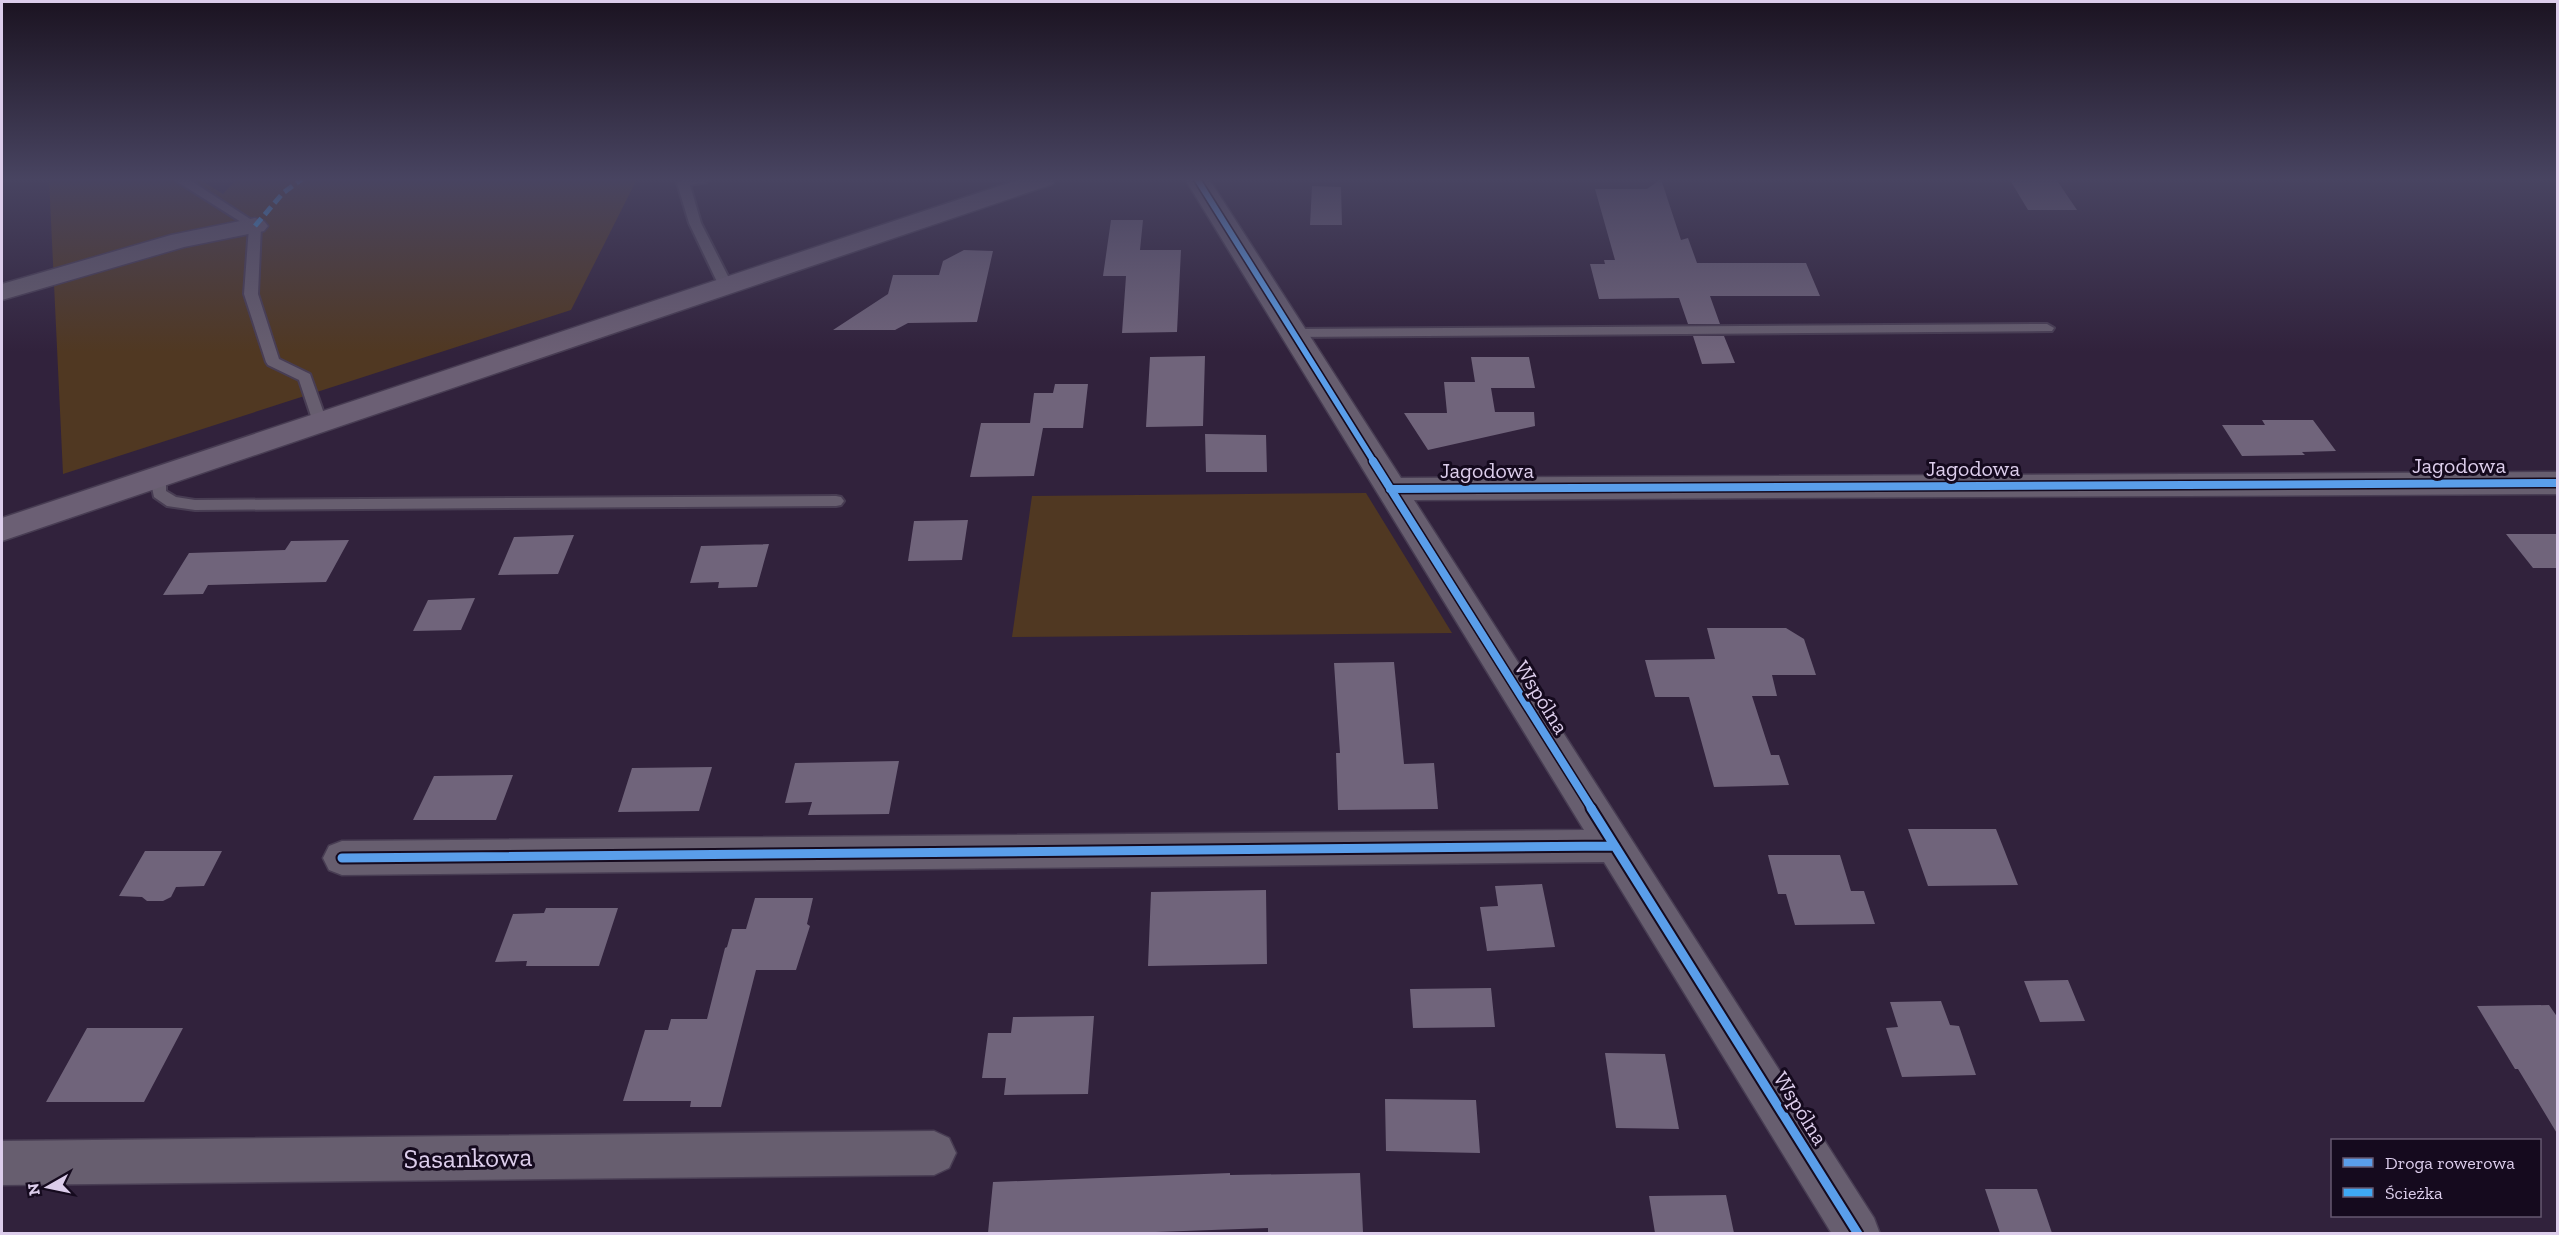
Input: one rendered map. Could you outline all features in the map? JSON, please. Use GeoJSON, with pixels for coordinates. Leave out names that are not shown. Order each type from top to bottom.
{"type":"FeatureCollection","features":[{"type":"Feature","properties":{"kind":"street"},"geometry":{"type":"LineString","coordinates":[[2,292],[198,237]]}},
{"type":"Feature","properties":{"kind":"street"},"geometry":{"type":"LineString","coordinates":[[2,530],[873,237]]}},
{"type":"Feature","properties":{"kind":"street","name":"Wspólna"},"geometry":{"type":"LineString","coordinates":[[1233,237],[1858,1233]]}},
{"type":"Feature","properties":{"kind":"street","name":"Jagodowa"},"geometry":{"type":"LineString","coordinates":[[1390,489],[2558,483]]}},
{"type":"Feature","properties":{"kind":"street"},"geometry":{"type":"LineString","coordinates":[[342,858],[1615,846]]}},
{"type":"Feature","properties":{"kind":"street","name":"Sasankowa"},"geometry":{"type":"LineString","coordinates":[[2,1163],[934,1153]]}},
{"type":"Feature","properties":{"kind":"lane"},"geometry":{"type":"LineString","coordinates":[[254,237],[251,294],[273,362],[305,377],[320,422]]}},
{"type":"Feature","properties":{"kind":"lane"},"geometry":{"type":"LineString","coordinates":[[702,237],[726,286]]}},
{"type":"Feature","properties":{"kind":"lane"},"geometry":{"type":"LineString","coordinates":[[1293,333],[2047,328]]}},
{"type":"Feature","properties":{"kind":"lane"},"geometry":{"type":"LineString","coordinates":[[158,478],[159,493],[172,502],[195,505],[836,501]]}},
{"type":"Feature","properties":{"kind":"shaded area"},"geometry":{"type":"Polygon","coordinates":[[[52,237],[608,237],[571,310],[63,474],[52,237]]]}},
{"type":"Feature","properties":{"kind":"shaded area"},"geometry":{"type":"Polygon","coordinates":[[[1366,493],[1452,633],[1012,637],[1032,496],[1366,493]]]}},
{"type":"Feature","properties":{"kind":"building"},"geometry":{"type":"Polygon","coordinates":[[[1109,237],[1141,237],[1140,250],[1181,250],[1177,332],[1122,333],[1126,276],[1103,276],[1109,237]]]}},
{"type":"Feature","properties":{"kind":"building"},"geometry":{"type":"Polygon","coordinates":[[[1608,237],[1680,237],[1681,240],[1688,238],[1697,263],[1806,263],[1820,296],[1710,296],[1720,324],[1688,324],[1679,298],[1599,299],[1590,264],[1605,264],[1604,260],[1615,260],[1608,237]]]}},
{"type":"Feature","properties":{"kind":"building"},"geometry":{"type":"Polygon","coordinates":[[[964,250],[993,251],[977,322],[908,323],[895,330],[833,330],[888,294],[893,275],[939,275],[943,261],[964,250]]]}},
{"type":"Feature","properties":{"kind":"building"},"geometry":{"type":"Polygon","coordinates":[[[1693,336],[1724,336],[1735,363],[1702,364],[1693,336]]]}},
{"type":"Feature","properties":{"kind":"building"},"geometry":{"type":"Polygon","coordinates":[[[1205,356],[1203,426],[1146,427],[1150,357],[1205,356]]]}},
{"type":"Feature","properties":{"kind":"building"},"geometry":{"type":"Polygon","coordinates":[[[1471,357],[1529,357],[1535,388],[1491,388],[1495,412],[1534,412],[1535,426],[1428,450],[1404,413],[1447,413],[1444,382],[1475,382],[1471,357]]]}},
{"type":"Feature","properties":{"kind":"building"},"geometry":{"type":"Polygon","coordinates":[[[1055,384],[1088,384],[1083,428],[1043,428],[1034,476],[970,477],[981,423],[1030,423],[1034,393],[1053,393],[1055,384]]]}},
{"type":"Feature","properties":{"kind":"building"},"geometry":{"type":"Polygon","coordinates":[[[2262,420],[2313,420],[2336,451],[2302,452],[2305,455],[2242,456],[2222,425],[2265,425],[2262,420]]]}},
{"type":"Feature","properties":{"kind":"building"},"geometry":{"type":"Polygon","coordinates":[[[1205,434],[1266,435],[1267,472],[1206,472],[1205,434]]]}},
{"type":"Feature","properties":{"kind":"building"},"geometry":{"type":"Polygon","coordinates":[[[968,520],[962,560],[908,561],[914,521],[968,520]]]}},
{"type":"Feature","properties":{"kind":"building"},"geometry":{"type":"Polygon","coordinates":[[[2506,534],[2558,534],[2558,568],[2533,568],[2506,534]]]}},
{"type":"Feature","properties":{"kind":"building"},"geometry":{"type":"Polygon","coordinates":[[[574,535],[558,574],[498,575],[514,537],[574,535]]]}},
{"type":"Feature","properties":{"kind":"building"},"geometry":{"type":"Polygon","coordinates":[[[349,540],[326,582],[208,585],[203,594],[163,595],[189,553],[285,550],[291,541],[349,540]]]}},
{"type":"Feature","properties":{"kind":"building"},"geometry":{"type":"Polygon","coordinates":[[[769,544],[757,587],[718,588],[719,582],[690,583],[701,546],[769,544]]]}},
{"type":"Feature","properties":{"kind":"building"},"geometry":{"type":"Polygon","coordinates":[[[475,598],[461,630],[413,631],[428,600],[475,598]]]}},
{"type":"Feature","properties":{"kind":"building"},"geometry":{"type":"Polygon","coordinates":[[[1707,628],[1786,628],[1804,639],[1816,675],[1772,675],[1777,696],[1752,696],[1771,755],[1779,755],[1789,785],[1714,787],[1689,697],[1655,697],[1645,660],[1715,659],[1707,628]]]}},
{"type":"Feature","properties":{"kind":"building"},"geometry":{"type":"Polygon","coordinates":[[[1394,662],[1404,764],[1434,763],[1438,809],[1338,810],[1336,753],[1340,753],[1334,663],[1394,662]]]}},
{"type":"Feature","properties":{"kind":"building"},"geometry":{"type":"Polygon","coordinates":[[[899,761],[889,814],[808,815],[812,802],[785,803],[795,763],[899,761]]]}},
{"type":"Feature","properties":{"kind":"building"},"geometry":{"type":"Polygon","coordinates":[[[712,767],[699,811],[618,812],[632,768],[712,767]]]}},
{"type":"Feature","properties":{"kind":"building"},"geometry":{"type":"Polygon","coordinates":[[[513,775],[496,820],[413,820],[434,776],[513,775]]]}},
{"type":"Feature","properties":{"kind":"building"},"geometry":{"type":"Polygon","coordinates":[[[1908,829],[1996,829],[2018,885],[1928,886],[1908,829]]]}},
{"type":"Feature","properties":{"kind":"building"},"geometry":{"type":"Polygon","coordinates":[[[145,851],[222,851],[204,886],[176,887],[171,897],[163,901],[147,901],[142,897],[119,896],[145,851]]]}},
{"type":"Feature","properties":{"kind":"building"},"geometry":{"type":"Polygon","coordinates":[[[1768,855],[1840,855],[1851,891],[1864,891],[1875,924],[1795,925],[1786,894],[1778,894],[1768,855]]]}},
{"type":"Feature","properties":{"kind":"building"},"geometry":{"type":"Polygon","coordinates":[[[1542,884],[1555,947],[1487,951],[1480,907],[1498,906],[1495,886],[1542,884]]]}},
{"type":"Feature","properties":{"kind":"building"},"geometry":{"type":"Polygon","coordinates":[[[1266,890],[1267,964],[1148,966],[1151,892],[1266,890]]]}},
{"type":"Feature","properties":{"kind":"building"},"geometry":{"type":"Polygon","coordinates":[[[755,898],[813,898],[807,924],[810,926],[796,970],[756,970],[721,1107],[690,1107],[691,1101],[623,1101],[645,1030],[668,1030],[671,1019],[707,1019],[732,929],[746,929],[755,898]]]}},
{"type":"Feature","properties":{"kind":"building"},"geometry":{"type":"Polygon","coordinates":[[[546,908],[618,908],[599,966],[526,966],[527,961],[495,962],[513,914],[544,913],[546,908]]]}},
{"type":"Feature","properties":{"kind":"building"},"geometry":{"type":"Polygon","coordinates":[[[2068,980],[2085,1021],[2040,1022],[2024,981],[2068,980]]]}},
{"type":"Feature","properties":{"kind":"building"},"geometry":{"type":"Polygon","coordinates":[[[1491,988],[1495,1027],[1413,1028],[1410,989],[1491,988]]]}},
{"type":"Feature","properties":{"kind":"building"},"geometry":{"type":"Polygon","coordinates":[[[1941,1001],[1950,1025],[1959,1026],[1976,1075],[1902,1077],[1886,1028],[1898,1027],[1890,1002],[1941,1001]]]}},
{"type":"Feature","properties":{"kind":"building"},"geometry":{"type":"Polygon","coordinates":[[[2549,1005],[2558,1018],[2558,1135],[2477,1006],[2549,1005]]]}},
{"type":"Feature","properties":{"kind":"building"},"geometry":{"type":"Polygon","coordinates":[[[1094,1016],[1088,1094],[1004,1095],[1006,1078],[982,1078],[988,1033],[1011,1033],[1013,1017],[1094,1016]]]}},
{"type":"Feature","properties":{"kind":"building"},"geometry":{"type":"Polygon","coordinates":[[[87,1028],[183,1028],[144,1102],[46,1102],[87,1028]]]}},
{"type":"Feature","properties":{"kind":"building"},"geometry":{"type":"Polygon","coordinates":[[[1605,1053],[1665,1054],[1679,1129],[1616,1128],[1605,1053]]]}},
{"type":"Feature","properties":{"kind":"building"},"geometry":{"type":"Polygon","coordinates":[[[1385,1099],[1476,1100],[1480,1153],[1386,1151],[1385,1099]]]}},
{"type":"Feature","properties":{"kind":"building"},"geometry":{"type":"Polygon","coordinates":[[[1230,1173],[1230,1175],[1360,1173],[1363,1232],[1268,1233],[1268,1228],[1128,1233],[988,1233],[993,1182],[1230,1173]]]}},
{"type":"Feature","properties":{"kind":"building"},"geometry":{"type":"Polygon","coordinates":[[[1985,1189],[2037,1189],[2052,1233],[2000,1233],[1985,1189]]]}},
{"type":"Feature","properties":{"kind":"building"},"geometry":{"type":"Polygon","coordinates":[[[1726,1195],[1734,1233],[1655,1233],[1649,1196],[1726,1195]]]}},
{"type":"Feature","properties":{"kind":"cycle path"},"geometry":{"type":"LineString","coordinates":[[1233,237],[1858,1234]]}},
{"type":"Feature","properties":{"kind":"cycle path"},"geometry":{"type":"LineString","coordinates":[[1390,489],[2558,483]]}},
{"type":"Feature","properties":{"kind":"cycle path"},"geometry":{"type":"LineString","coordinates":[[342,858],[1615,846]]}}]}
